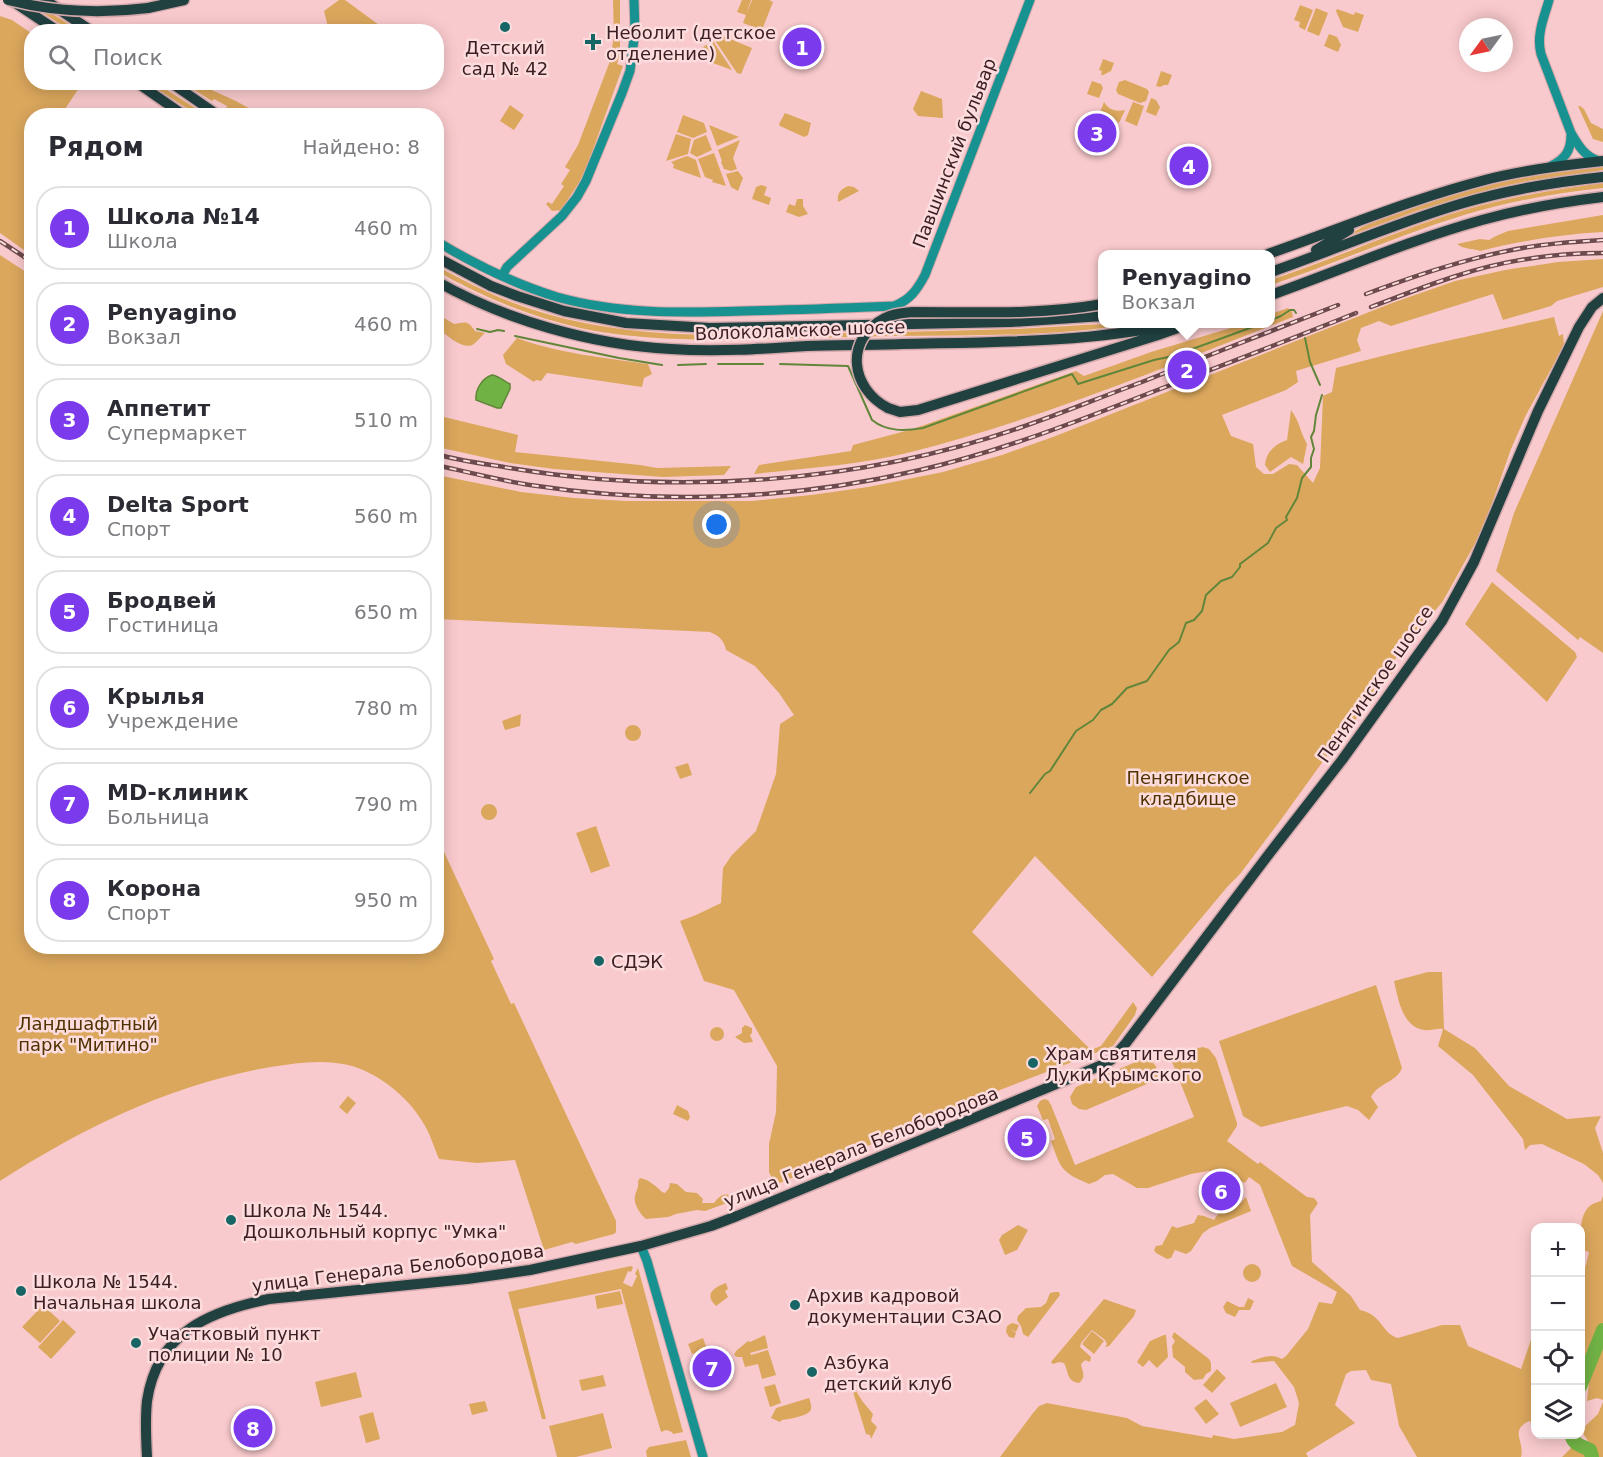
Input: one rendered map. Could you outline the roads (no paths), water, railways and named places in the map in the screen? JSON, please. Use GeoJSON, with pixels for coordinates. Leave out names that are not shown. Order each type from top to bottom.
{"type":"FeatureCollection","features":[{"type":"Feature","properties":{"kind":"main road"},"geometry":{"type":"LineString","coordinates":[[10,0],[52,10],[107,12],[148,8],[184,0]]}},
{"type":"Feature","properties":{"kind":"main road"},"geometry":{"type":"LineString","coordinates":[[10,0],[47,24]]}},
{"type":"Feature","properties":{"kind":"main road"},"geometry":{"type":"LineString","coordinates":[[45,0],[81,24]]}},
{"type":"Feature","properties":{"kind":"main road"},"geometry":{"type":"LineString","coordinates":[[148,90],[173,108]]}},
{"type":"Feature","properties":{"kind":"main road"},"geometry":{"type":"LineString","coordinates":[[182,90],[207,108]]}},
{"type":"Feature","properties":{"kind":"main road"},"geometry":{"type":"LineString","coordinates":[[1275,252],[1413,202],[1487,180],[1602,161]]}},
{"type":"Feature","properties":{"kind":"main road"},"geometry":{"type":"LineString","coordinates":[[1275,270],[1421,216],[1461,204],[1529,187],[1603,177]]}},
{"type":"Feature","properties":{"kind":"main road"},"geometry":{"type":"LineString","coordinates":[[1275,294],[1396,248],[1484,219],[1541,206],[1603,197]]}},
{"type":"Feature","properties":{"kind":"main road"},"geometry":{"type":"LineString","coordinates":[[1284,267],[1378,214]]}},
{"type":"Feature","properties":{"kind":"main road","name":"Волоколамское шоссе"},"geometry":{"type":"LineString","coordinates":[[444,261],[517,296],[564,311],[626,323],[710,328],[1011,322],[1098,316]]}},
{"type":"Feature","properties":{"kind":"main road","name":"Волоколамское шоссе"},"geometry":{"type":"LineString","coordinates":[[444,285],[489,307],[541,325],[628,345],[669,349],[712,351],[1034,340],[1117,334],[1151,328]]}},
{"type":"Feature","properties":{"kind":"main road","name":"Пенягинское шоссе"},"geometry":{"type":"LineString","coordinates":[[1115,1055],[1342,760],[1442,621],[1474,562],[1538,411],[1589,310],[1603,298]]}},
{"type":"Feature","properties":{"kind":"main road"},"geometry":{"type":"LineString","coordinates":[[1098,305],[1050,310],[901,313],[883,319],[863,338],[858,351],[857,364],[860,378],[866,390],[878,403],[900,412],[918,410],[1178,328]]}},
{"type":"Feature","properties":{"kind":"main road","name":"улица Генерала Белобородова"},"geometry":{"type":"LineString","coordinates":[[147,1457],[147,1402],[158,1366],[165,1353],[184,1333],[208,1317],[235,1306],[269,1299],[500,1275],[641,1246],[711,1226],[1104,1064],[1115,1055]]}},
{"type":"Feature","properties":{"kind":"street"},"geometry":{"type":"LineString","coordinates":[[502,276],[507,267],[570,208],[586,182],[630,70],[635,32],[634,0]]}},
{"type":"Feature","properties":{"kind":"street","name":"Павшинский бульвар"},"geometry":{"type":"LineString","coordinates":[[855,307],[894,306],[913,295],[925,275],[1030,0]]}},
{"type":"Feature","properties":{"kind":"street"},"geometry":{"type":"LineString","coordinates":[[1549,0],[1539,34],[1541,54],[1571,133],[1587,155],[1602,161]]}},
{"type":"Feature","properties":{"kind":"street"},"geometry":{"type":"LineString","coordinates":[[1546,169],[1565,157],[1571,143],[1571,133]]}},
{"type":"Feature","properties":{"kind":"street"},"geometry":{"type":"LineString","coordinates":[[444,246],[502,276],[557,297],[596,306],[637,311],[722,312],[855,307],[925,324]]}},
{"type":"Feature","properties":{"kind":"street"},"geometry":{"type":"LineString","coordinates":[[641,1246],[651,1272],[703,1457]]}},
{"type":"Feature","properties":{"kind":"waterway"},"geometry":{"type":"LineString","coordinates":[[1275,318],[1290,310],[1296,313]]}},
{"type":"Feature","properties":{"kind":"waterway"},"geometry":{"type":"LineString","coordinates":[[780,364],[848,366],[872,420],[890,429],[910,430],[923,428],[1072,374],[1078,384],[1173,356],[1250,328]]}},
{"type":"Feature","properties":{"kind":"waterway"},"geometry":{"type":"LineString","coordinates":[[477,329],[490,332],[504,331]]}},
{"type":"Feature","properties":{"kind":"waterway"},"geometry":{"type":"LineString","coordinates":[[515,336],[662,365]]}},
{"type":"Feature","properties":{"kind":"waterway"},"geometry":{"type":"LineString","coordinates":[[1305,338],[1310,362],[1320,385]]}},
{"type":"Feature","properties":{"kind":"waterway"},"geometry":{"type":"LineString","coordinates":[[678,365],[706,364]]}},
{"type":"Feature","properties":{"kind":"waterway"},"geometry":{"type":"LineString","coordinates":[[718,364],[763,364]]}},
{"type":"Feature","properties":{"kind":"waterway"},"geometry":{"type":"LineString","coordinates":[[1030,793],[1050,771],[1076,731],[1093,720],[1101,710],[1112,704],[1127,688],[1147,681],[1169,650],[1179,642],[1186,623],[1194,620],[1202,611],[1206,595],[1221,581],[1232,577],[1240,564],[1268,543],[1276,528],[1287,520],[1286,517],[1297,498],[1302,478],[1311,467],[1314,449],[1311,437],[1322,395]]}},
{"type":"Feature","properties":{"kind":"waterway"},"geometry":{"type":"LineString","coordinates":[[1581,1385],[1603,1330]]}},
{"type":"Feature","properties":{"kind":"waterway"},"geometry":{"type":"LineString","coordinates":[[1573,1439],[1590,1450],[1592,1457]]}},
{"type":"Feature","properties":{"kind":"railway"},"geometry":{"type":"LineString","coordinates":[[1366,294],[1435,270],[1489,255],[1543,245],[1603,240]]}},
{"type":"Feature","properties":{"kind":"railway"},"geometry":{"type":"LineString","coordinates":[[0,241],[24,257]]}},
{"type":"Feature","properties":{"kind":"railway"},"geometry":{"type":"LineString","coordinates":[[1371,307],[1443,280],[1490,266],[1546,256],[1603,253]]}},
{"type":"Feature","properties":{"kind":"railway"},"geometry":{"type":"LineString","coordinates":[[444,456],[573,477],[637,481],[702,482],[767,479],[832,472],[958,447],[1019,428],[1338,305]]}},
{"type":"Feature","properties":{"kind":"railway"},"geometry":{"type":"LineString","coordinates":[[444,467],[530,485],[579,491],[677,497],[775,493],[872,480],[981,454],[1041,434],[1356,313]]}},
{"type":"Feature","properties":{"kind":"place","name":"Детский сад № 42"},"geometry":{"type":"Point","coordinates":[505,27]}},
{"type":"Feature","properties":{"kind":"place","name":"Неболит (детское отделение)"},"geometry":{"type":"Point","coordinates":[593,42]}},
{"type":"Feature","properties":{"kind":"place","name":"Школа №14"},"geometry":{"type":"Point","coordinates":[802,47]}},
{"type":"Feature","properties":{"kind":"place","name":"Аппетит"},"geometry":{"type":"Point","coordinates":[1097,133]}},
{"type":"Feature","properties":{"kind":"place","name":"Delta Sport"},"geometry":{"type":"Point","coordinates":[1189,166]}},
{"type":"Feature","properties":{"kind":"place","name":"Penyagino"},"geometry":{"type":"Point","coordinates":[1187,370]}},
{"type":"Feature","properties":{"kind":"place","name":"СДЭК"},"geometry":{"type":"Point","coordinates":[599,961]}},
{"type":"Feature","properties":{"kind":"place","name":"Храм святителя Луки Крымского"},"geometry":{"type":"Point","coordinates":[1033,1063]}},
{"type":"Feature","properties":{"kind":"place","name":"Бродвей"},"geometry":{"type":"Point","coordinates":[1027,1138]}},
{"type":"Feature","properties":{"kind":"place","name":"Крылья"},"geometry":{"type":"Point","coordinates":[1221,1191]}},
{"type":"Feature","properties":{"kind":"place","name":"Школа № 1544. Дошкольный корпус \"Умка\""},"geometry":{"type":"Point","coordinates":[231,1220]}},
{"type":"Feature","properties":{"kind":"place","name":"Школа № 1544. Начальная школа"},"geometry":{"type":"Point","coordinates":[21,1291]}},
{"type":"Feature","properties":{"kind":"place","name":"Архив кадровой документации СЗАО"},"geometry":{"type":"Point","coordinates":[795,1305]}},
{"type":"Feature","properties":{"kind":"place","name":"Участковый пункт полиции № 10"},"geometry":{"type":"Point","coordinates":[136,1343]}},
{"type":"Feature","properties":{"kind":"place","name":"MD-клиник"},"geometry":{"type":"Point","coordinates":[712,1368]}},
{"type":"Feature","properties":{"kind":"place","name":"Азбука детский клуб"},"geometry":{"type":"Point","coordinates":[812,1372]}},
{"type":"Feature","properties":{"kind":"place","name":"Корона"},"geometry":{"type":"Point","coordinates":[253,1428]}},
{"type":"Feature","properties":{"kind":"park label","name":"Пенягинское кладбище"},"geometry":{"type":"Point","coordinates":[1188,787]}},
{"type":"Feature","properties":{"kind":"park label","name":"Ландшафтный парк \"Митино\""},"geometry":{"type":"Point","coordinates":[88,1033]}}]}
